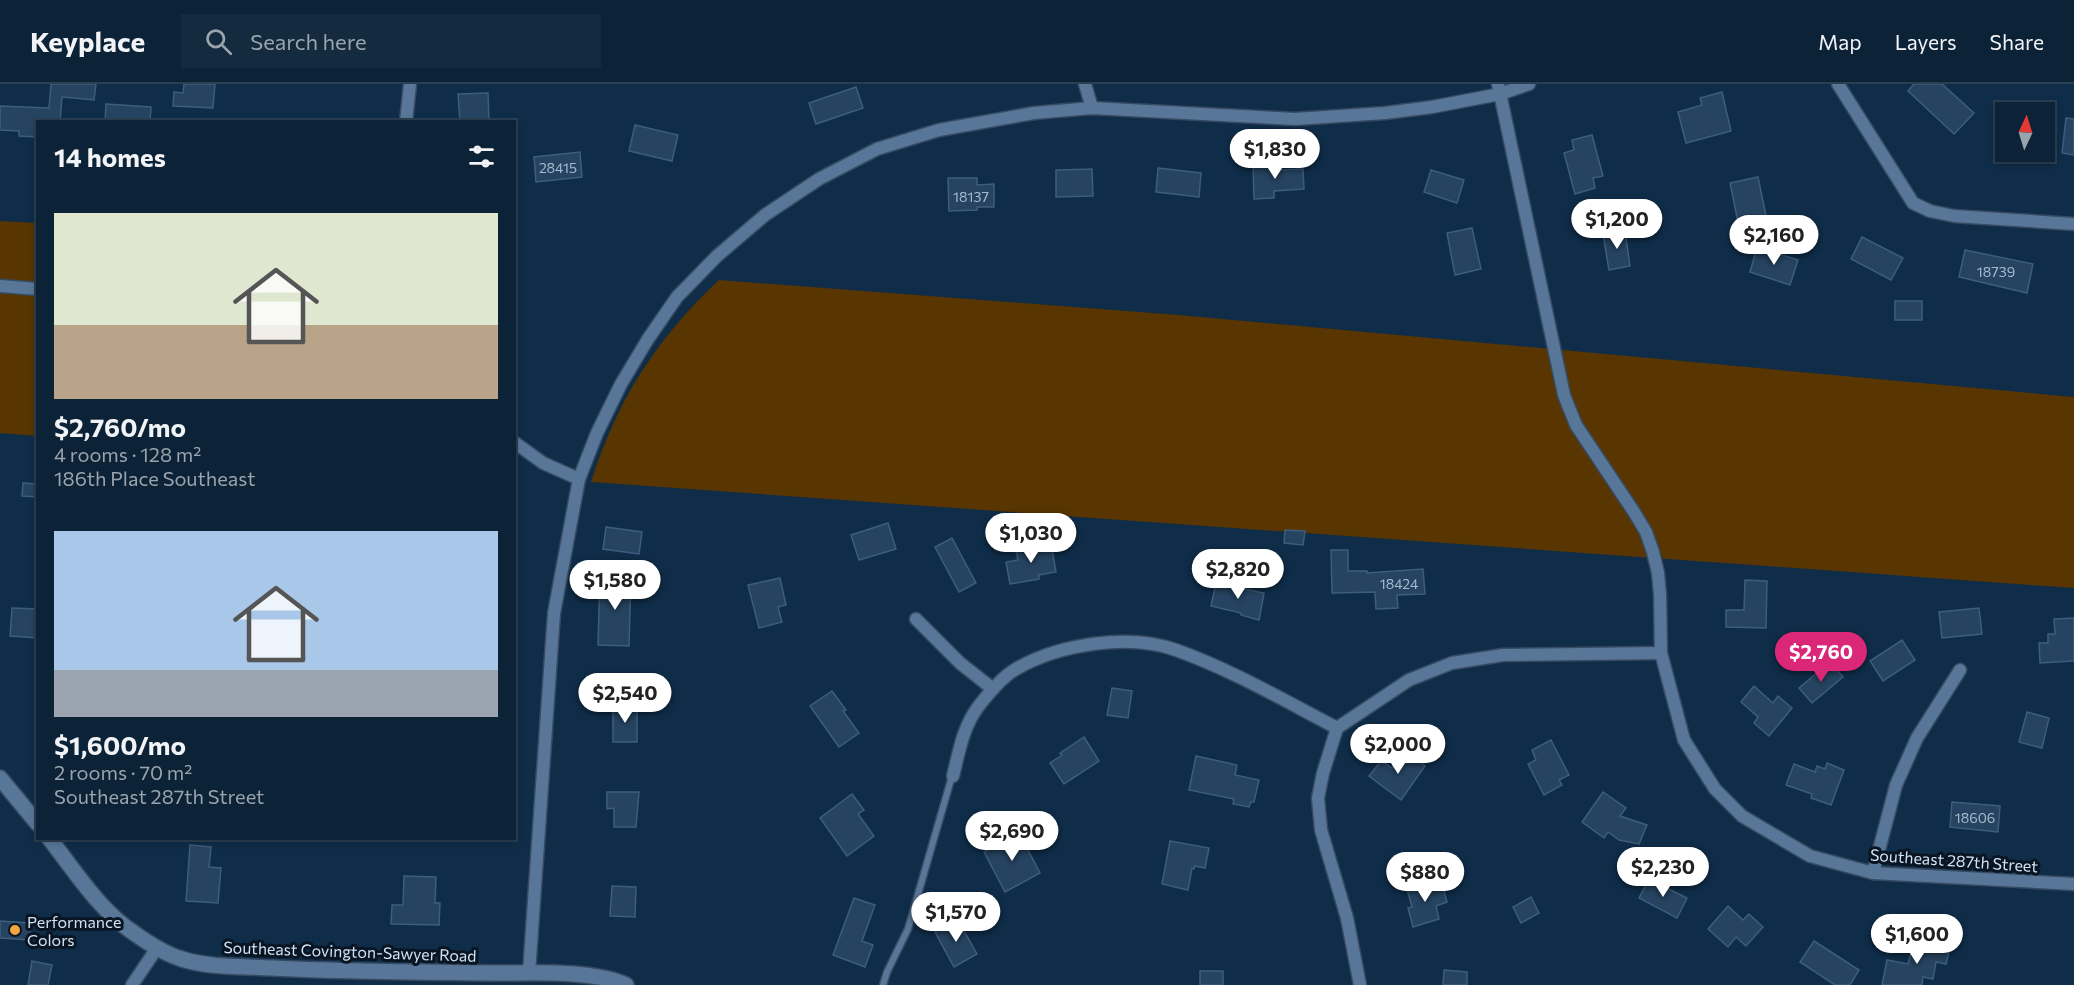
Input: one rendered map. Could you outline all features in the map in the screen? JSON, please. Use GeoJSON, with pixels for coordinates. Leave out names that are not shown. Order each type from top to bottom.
{"type":"FeatureCollection","features":[{"type":"Feature","properties":{"kind":"street"},"geometry":{"type":"LineString","coordinates":[[406,120],[410,84]]}},
{"type":"Feature","properties":{"kind":"street"},"geometry":{"type":"LineString","coordinates":[[1085,84],[1092,108]]}},
{"type":"Feature","properties":{"kind":"street"},"geometry":{"type":"LineString","coordinates":[[529,973],[554,613],[579,479],[597,433],[621,384],[648,339],[677,297],[717,256],[765,215],[819,179],[877,149],[939,130],[1034,113],[1092,108],[1295,118],[1413,110],[1529,84]]}},
{"type":"Feature","properties":{"kind":"street"},"geometry":{"type":"LineString","coordinates":[[1838,84],[1913,203],[1930,211],[1954,216],[2074,224]]}},
{"type":"Feature","properties":{"kind":"street","name":"Southeast 287th Street"},"geometry":{"type":"LineString","coordinates":[[1499,89],[1564,395],[1576,425],[1634,512],[1653,552],[1659,584],[1660,652],[1684,740],[1715,789],[1742,816],[1810,856],[1873,873],[2074,884]]}},
{"type":"Feature","properties":{"kind":"street"},"geometry":{"type":"LineString","coordinates":[[0,286],[36,289]]}},
{"type":"Feature","properties":{"kind":"street"},"geometry":{"type":"LineString","coordinates":[[516,443],[543,462],[579,479]]}},
{"type":"Feature","properties":{"kind":"street"},"geometry":{"type":"LineString","coordinates":[[916,619],[960,663],[993,689]]}},
{"type":"Feature","properties":{"kind":"street"},"geometry":{"type":"LineString","coordinates":[[953,776],[965,729],[977,708],[993,689],[1014,670],[1041,656],[1080,646],[1108,643],[1142,644],[1175,649],[1238,677],[1337,728]]}},
{"type":"Feature","properties":{"kind":"street"},"geometry":{"type":"LineString","coordinates":[[1360,985],[1347,918],[1321,830],[1318,798],[1337,728],[1409,680],[1452,663],[1503,655],[1660,652]]}},
{"type":"Feature","properties":{"kind":"street"},"geometry":{"type":"LineString","coordinates":[[1873,873],[1896,786],[1917,738],[1960,670]]}},
{"type":"Feature","properties":{"kind":"street"},"geometry":{"type":"LineString","coordinates":[[0,778],[36,822]]}},
{"type":"Feature","properties":{"kind":"street","name":"Southeast Covington-Sawyer Road"},"geometry":{"type":"LineString","coordinates":[[51,840],[110,915],[157,948],[181,959],[210,965],[323,978],[529,973],[591,976],[626,985]]}},
{"type":"Feature","properties":{"kind":"street"},"geometry":{"type":"LineString","coordinates":[[132,985],[157,948]]}},
{"type":"Feature","properties":{"kind":"lane"},"geometry":{"type":"LineString","coordinates":[[883,985],[908,929],[953,776]]}},
{"type":"Feature","properties":{"kind":"shaded area"},"geometry":{"type":"Polygon","coordinates":[[[0,221],[36,223],[36,436],[0,433],[0,221]]]}},
{"type":"Feature","properties":{"kind":"shaded area"},"geometry":{"type":"Polygon","coordinates":[[[719,280],[1179,315],[2074,397],[2074,588],[591,482],[613,424],[641,372],[676,325],[719,280]]]}},
{"type":"Feature","properties":{"kind":"building"},"geometry":{"type":"Polygon","coordinates":[[[51,84],[96,84],[94,100],[62,97],[60,120],[36,120],[36,137],[19,136],[19,131],[0,130],[0,106],[49,108],[51,84]]]}},
{"type":"Feature","properties":{"kind":"building"},"geometry":{"type":"Polygon","coordinates":[[[184,84],[215,84],[213,108],[173,106],[174,92],[183,93],[184,84]]]}},
{"type":"Feature","properties":{"kind":"building"},"geometry":{"type":"Polygon","coordinates":[[[1914,84],[1942,84],[1974,113],[1954,134],[1908,91],[1914,84]]]}},
{"type":"Feature","properties":{"kind":"building"},"geometry":{"type":"Polygon","coordinates":[[[856,87],[863,108],[816,124],[809,103],[856,87]]]}},
{"type":"Feature","properties":{"kind":"building"},"geometry":{"type":"Polygon","coordinates":[[[1722,92],[1731,131],[1686,143],[1678,112],[1702,105],[1700,98],[1722,92]]]}},
{"type":"Feature","properties":{"kind":"building"},"geometry":{"type":"Polygon","coordinates":[[[488,93],[489,120],[460,120],[458,94],[488,93]]]}},
{"type":"Feature","properties":{"kind":"building"},"geometry":{"type":"Polygon","coordinates":[[[106,104],[151,107],[150,120],[105,120],[106,104]]]}},
{"type":"Feature","properties":{"kind":"building"},"geometry":{"type":"Polygon","coordinates":[[[2066,118],[2074,119],[2074,155],[2062,153],[2066,118]]]}},
{"type":"Feature","properties":{"kind":"building"},"geometry":{"type":"Polygon","coordinates":[[[635,125],[678,135],[672,161],[629,151],[635,125]]]}},
{"type":"Feature","properties":{"kind":"building"},"geometry":{"type":"Polygon","coordinates":[[[1592,135],[1603,176],[1593,178],[1595,188],[1575,194],[1564,153],[1574,150],[1572,140],[1592,135]]]}},
{"type":"Feature","properties":{"kind":"building"},"geometry":{"type":"Polygon","coordinates":[[[580,152],[582,177],[536,182],[534,157],[580,152]]]}},
{"type":"Feature","properties":{"kind":"building"},"geometry":{"type":"Polygon","coordinates":[[[1275,162],[1276,170],[1303,169],[1304,189],[1274,191],[1274,198],[1254,199],[1253,163],[1275,162]]]}},
{"type":"Feature","properties":{"kind":"building"},"geometry":{"type":"Polygon","coordinates":[[[1158,168],[1201,173],[1199,197],[1156,192],[1158,168]]]}},
{"type":"Feature","properties":{"kind":"building"},"geometry":{"type":"Polygon","coordinates":[[[1092,169],[1093,196],[1056,197],[1056,170],[1092,169]]]}},
{"type":"Feature","properties":{"kind":"building"},"geometry":{"type":"Polygon","coordinates":[[[1431,170],[1464,180],[1457,203],[1424,192],[1431,170]]]}},
{"type":"Feature","properties":{"kind":"building"},"geometry":{"type":"Polygon","coordinates":[[[1758,177],[1766,216],[1738,222],[1730,183],[1758,177]]]}},
{"type":"Feature","properties":{"kind":"building"},"geometry":{"type":"Polygon","coordinates":[[[948,178],[977,178],[977,185],[994,184],[994,207],[949,211],[948,178]]]}},
{"type":"Feature","properties":{"kind":"building"},"geometry":{"type":"Polygon","coordinates":[[[1472,228],[1481,269],[1455,275],[1447,233],[1472,228]]]}},
{"type":"Feature","properties":{"kind":"building"},"geometry":{"type":"Polygon","coordinates":[[[1625,231],[1630,266],[1609,270],[1603,234],[1625,231]]]}},
{"type":"Feature","properties":{"kind":"building"},"geometry":{"type":"Polygon","coordinates":[[[1862,237],[1903,258],[1891,280],[1851,259],[1862,237]]]}},
{"type":"Feature","properties":{"kind":"building"},"geometry":{"type":"Polygon","coordinates":[[[1757,247],[1798,260],[1790,285],[1750,272],[1757,247]]]}},
{"type":"Feature","properties":{"kind":"building"},"geometry":{"type":"Polygon","coordinates":[[[1965,250],[2033,264],[2027,293],[1959,277],[1965,250]]]}},
{"type":"Feature","properties":{"kind":"building"},"geometry":{"type":"Polygon","coordinates":[[[1895,301],[1922,301],[1922,320],[1895,320],[1895,301]]]}},
{"type":"Feature","properties":{"kind":"building"},"geometry":{"type":"Polygon","coordinates":[[[23,483],[36,484],[36,497],[22,496],[23,483]]]}},
{"type":"Feature","properties":{"kind":"building"},"geometry":{"type":"Polygon","coordinates":[[[888,523],[896,549],[859,560],[851,535],[888,523]]]}},
{"type":"Feature","properties":{"kind":"building"},"geometry":{"type":"Polygon","coordinates":[[[606,527],[642,532],[639,554],[603,549],[606,527]]]}},
{"type":"Feature","properties":{"kind":"building"},"geometry":{"type":"Polygon","coordinates":[[[1285,530],[1305,531],[1303,545],[1284,543],[1285,530]]]}},
{"type":"Feature","properties":{"kind":"building"},"geometry":{"type":"Polygon","coordinates":[[[952,538],[976,583],[959,592],[935,547],[952,538]]]}},
{"type":"Feature","properties":{"kind":"building"},"geometry":{"type":"Polygon","coordinates":[[[1051,543],[1056,572],[1039,575],[1039,579],[1010,584],[1006,562],[1018,560],[1016,550],[1051,543]]]}},
{"type":"Feature","properties":{"kind":"building"},"geometry":{"type":"Polygon","coordinates":[[[1331,550],[1348,550],[1348,571],[1367,571],[1367,573],[1423,569],[1425,594],[1397,595],[1398,608],[1376,609],[1375,592],[1332,593],[1331,550]]]}},
{"type":"Feature","properties":{"kind":"building"},"geometry":{"type":"Polygon","coordinates":[[[600,576],[631,576],[629,646],[598,645],[600,576]]]}},
{"type":"Feature","properties":{"kind":"building"},"geometry":{"type":"Polygon","coordinates":[[[780,578],[786,605],[778,607],[782,622],[759,628],[748,585],[780,578]]]}},
{"type":"Feature","properties":{"kind":"building"},"geometry":{"type":"Polygon","coordinates":[[[1745,580],[1767,581],[1766,628],[1726,627],[1726,610],[1744,610],[1745,580]]]}},
{"type":"Feature","properties":{"kind":"building"},"geometry":{"type":"Polygon","coordinates":[[[1216,583],[1264,593],[1259,620],[1211,606],[1216,583]]]}},
{"type":"Feature","properties":{"kind":"building"},"geometry":{"type":"Polygon","coordinates":[[[12,608],[36,609],[36,638],[10,636],[12,608]]]}},
{"type":"Feature","properties":{"kind":"building"},"geometry":{"type":"Polygon","coordinates":[[[1979,608],[1982,634],[1942,638],[1939,612],[1979,608]]]}},
{"type":"Feature","properties":{"kind":"building"},"geometry":{"type":"Polygon","coordinates":[[[2074,618],[2074,661],[2040,663],[2039,643],[2048,643],[2048,634],[2055,634],[2054,619],[2074,618]]]}},
{"type":"Feature","properties":{"kind":"building"},"geometry":{"type":"Polygon","coordinates":[[[1902,640],[1915,660],[1883,681],[1870,661],[1902,640]]]}},
{"type":"Feature","properties":{"kind":"building"},"geometry":{"type":"Polygon","coordinates":[[[1830,662],[1843,677],[1812,703],[1799,688],[1830,662]]]}},
{"type":"Feature","properties":{"kind":"building"},"geometry":{"type":"Polygon","coordinates":[[[1754,686],[1773,703],[1778,696],[1792,708],[1769,736],[1754,723],[1758,717],[1741,702],[1754,686]]]}},
{"type":"Feature","properties":{"kind":"building"},"geometry":{"type":"Polygon","coordinates":[[[1112,688],[1132,691],[1128,718],[1107,715],[1112,688]]]}},
{"type":"Feature","properties":{"kind":"building"},"geometry":{"type":"Polygon","coordinates":[[[832,691],[859,733],[839,747],[810,706],[832,691]]]}},
{"type":"Feature","properties":{"kind":"building"},"geometry":{"type":"Polygon","coordinates":[[[637,705],[637,742],[613,742],[613,706],[637,705]]]}},
{"type":"Feature","properties":{"kind":"building"},"geometry":{"type":"Polygon","coordinates":[[[2027,712],[2049,718],[2042,748],[2019,742],[2027,712]]]}},
{"type":"Feature","properties":{"kind":"building"},"geometry":{"type":"Polygon","coordinates":[[[1084,737],[1099,761],[1064,784],[1050,763],[1062,755],[1060,753],[1084,737]]]}},
{"type":"Feature","properties":{"kind":"building"},"geometry":{"type":"Polygon","coordinates":[[[1551,740],[1569,775],[1559,780],[1562,785],[1544,795],[1528,764],[1536,760],[1532,750],[1551,740]]]}},
{"type":"Feature","properties":{"kind":"building"},"geometry":{"type":"Polygon","coordinates":[[[1405,750],[1425,766],[1401,800],[1369,776],[1381,761],[1392,768],[1405,750]]]}},
{"type":"Feature","properties":{"kind":"building"},"geometry":{"type":"Polygon","coordinates":[[[1196,756],[1237,765],[1235,775],[1259,780],[1254,802],[1251,802],[1249,807],[1233,804],[1234,799],[1189,790],[1196,756]]]}},
{"type":"Feature","properties":{"kind":"building"},"geometry":{"type":"Polygon","coordinates":[[[1827,763],[1844,770],[1831,805],[1811,798],[1812,794],[1786,785],[1794,764],[1815,772],[1817,766],[1825,769],[1827,763]]]}},
{"type":"Feature","properties":{"kind":"building"},"geometry":{"type":"Polygon","coordinates":[[[607,792],[639,792],[636,827],[614,827],[614,808],[607,809],[607,792]]]}},
{"type":"Feature","properties":{"kind":"building"},"geometry":{"type":"Polygon","coordinates":[[[1603,792],[1626,808],[1620,816],[1647,825],[1639,844],[1619,840],[1608,832],[1604,838],[1582,822],[1603,792]]]}},
{"type":"Feature","properties":{"kind":"building"},"geometry":{"type":"Polygon","coordinates":[[[852,794],[864,810],[858,814],[874,836],[847,856],[820,818],[852,794]]]}},
{"type":"Feature","properties":{"kind":"building"},"geometry":{"type":"Polygon","coordinates":[[[1952,802],[2000,806],[1998,832],[1950,827],[1952,802]]]}},
{"type":"Feature","properties":{"kind":"building"},"geometry":{"type":"Polygon","coordinates":[[[1019,833],[1040,873],[1005,892],[984,852],[1019,833]]]}},
{"type":"Feature","properties":{"kind":"building"},"geometry":{"type":"Polygon","coordinates":[[[1170,841],[1209,848],[1205,868],[1195,866],[1194,869],[1192,868],[1188,890],[1162,884],[1170,841]]]}},
{"type":"Feature","properties":{"kind":"building"},"geometry":{"type":"Polygon","coordinates":[[[190,845],[211,847],[209,867],[221,868],[218,903],[186,901],[190,845]]]}},
{"type":"Feature","properties":{"kind":"building"},"geometry":{"type":"Polygon","coordinates":[[[404,876],[436,877],[435,903],[440,903],[439,925],[391,924],[392,905],[403,905],[404,876]]]}},
{"type":"Feature","properties":{"kind":"building"},"geometry":{"type":"Polygon","coordinates":[[[1649,879],[1687,898],[1677,918],[1639,898],[1649,879]]]}},
{"type":"Feature","properties":{"kind":"building"},"geometry":{"type":"Polygon","coordinates":[[[1430,883],[1431,887],[1442,884],[1447,902],[1436,906],[1439,919],[1413,927],[1408,908],[1412,907],[1407,889],[1430,883]]]}},
{"type":"Feature","properties":{"kind":"building"},"geometry":{"type":"Polygon","coordinates":[[[612,886],[636,887],[635,917],[610,916],[612,886]]]}},
{"type":"Feature","properties":{"kind":"building"},"geometry":{"type":"Polygon","coordinates":[[[1531,897],[1539,913],[1521,923],[1513,907],[1531,897]]]}},
{"type":"Feature","properties":{"kind":"building"},"geometry":{"type":"Polygon","coordinates":[[[854,898],[875,905],[862,941],[873,945],[865,967],[833,955],[854,898]]]}},
{"type":"Feature","properties":{"kind":"building"},"geometry":{"type":"Polygon","coordinates":[[[1728,906],[1743,920],[1749,914],[1763,927],[1746,946],[1736,937],[1728,947],[1708,929],[1728,906]]]}},
{"type":"Feature","properties":{"kind":"building"},"geometry":{"type":"Polygon","coordinates":[[[958,920],[977,954],[954,967],[935,932],[958,920]]]}},
{"type":"Feature","properties":{"kind":"building","name":"Performance Colors"},"geometry":{"type":"Polygon","coordinates":[[[0,921],[31,923],[30,940],[0,938],[0,921]]]}},
{"type":"Feature","properties":{"kind":"building"},"geometry":{"type":"Polygon","coordinates":[[[1934,940],[1951,944],[1946,964],[1936,962],[1933,979],[1923,977],[1922,985],[1882,985],[1887,960],[1908,964],[1913,944],[1932,948],[1934,940]]]}},
{"type":"Feature","properties":{"kind":"building"},"geometry":{"type":"Polygon","coordinates":[[[1814,941],[1859,970],[1850,985],[1835,985],[1800,962],[1814,941]]]}},
{"type":"Feature","properties":{"kind":"building"},"geometry":{"type":"Polygon","coordinates":[[[32,961],[52,965],[48,985],[28,985],[32,961]]]}},
{"type":"Feature","properties":{"kind":"building"},"geometry":{"type":"Polygon","coordinates":[[[1444,970],[1467,972],[1467,985],[1443,985],[1444,970]]]}},
{"type":"Feature","properties":{"kind":"building"},"geometry":{"type":"Polygon","coordinates":[[[1200,971],[1223,971],[1223,985],[1200,985],[1200,971]]]}},
{"type":"Feature","properties":{"kind":"place","name":"Performance Colors"},"geometry":{"type":"Point","coordinates":[15,930]}}]}
